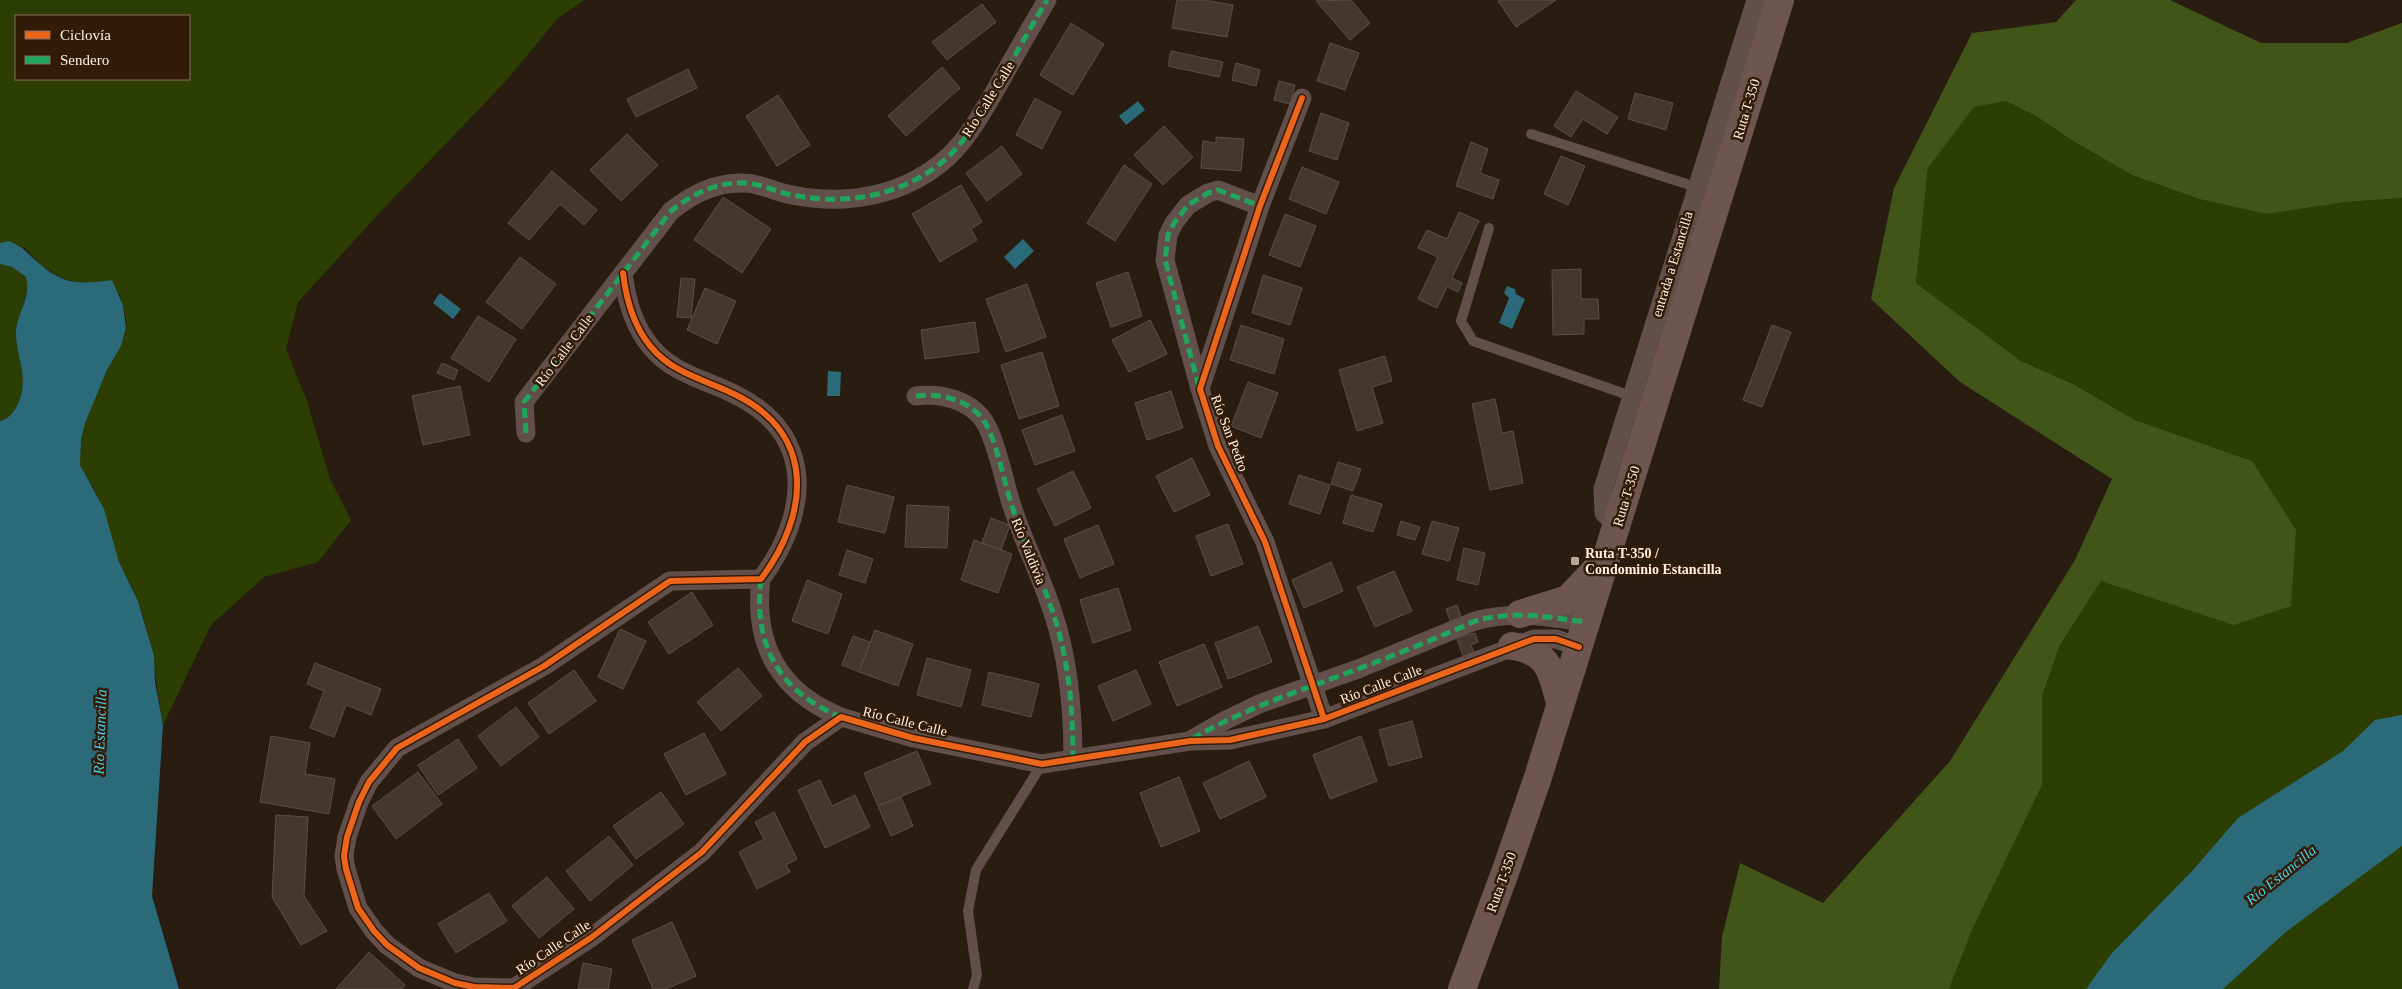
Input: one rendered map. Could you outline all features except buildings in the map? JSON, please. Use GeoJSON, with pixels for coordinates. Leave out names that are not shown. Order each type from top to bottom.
{"type":"FeatureCollection","features":[{"type":"Feature","properties":{"kind":"main road","name":"Ruta T-350"},"geometry":{"type":"LineString","coordinates":[[1462,989],[1507,867],[1607,558],[1780,0]]}},
{"type":"Feature","properties":{"kind":"main road"},"geometry":{"type":"LineString","coordinates":[[1520,614],[1568,599],[1582,587],[1607,558]]}},
{"type":"Feature","properties":{"kind":"main road"},"geometry":{"type":"LineString","coordinates":[[1512,646],[1523,648],[1542,658],[1554,677],[1560,703]]}},
{"type":"Feature","properties":{"kind":"street","name":"Río Calle Calle"},"geometry":{"type":"LineString","coordinates":[[526,432],[524,402],[622,272],[671,211],[698,192],[714,187],[746,183],[800,196],[837,200],[858,198],[899,187],[933,169],[954,150],[973,128],[1047,0]]}},
{"type":"Feature","properties":{"kind":"street","name":"entrada a Estancilla"},"geometry":{"type":"LineString","coordinates":[[1617,525],[1604,514],[1603,488],[1756,0]]}},
{"type":"Feature","properties":{"kind":"street","name":"Río San Pedro"},"geometry":{"type":"LineString","coordinates":[[1200,389],[1260,206],[1302,98]]}},
{"type":"Feature","properties":{"kind":"street","name":"Río San Pedro"},"geometry":{"type":"LineString","coordinates":[[1260,206],[1218,190],[1208,193],[1188,205],[1174,223],[1168,235],[1165,260],[1200,389],[1218,446],[1265,542],[1324,719]]}},
{"type":"Feature","properties":{"kind":"street"},"geometry":{"type":"LineString","coordinates":[[622,272],[630,306],[651,347],[682,372],[736,394],[751,403],[774,424],[791,449],[797,462],[794,511],[782,547],[761,579]]}},
{"type":"Feature","properties":{"kind":"street","name":"Río Valdivia"},"geometry":{"type":"LineString","coordinates":[[916,396],[928,394],[952,398],[975,411],[984,421],[1017,520],[1040,575],[1060,640],[1070,692],[1073,759]]}},
{"type":"Feature","properties":{"kind":"street","name":"Río Calle Calle"},"geometry":{"type":"LineString","coordinates":[[841,717],[805,742],[702,852],[592,937],[514,988],[474,987],[446,980],[419,968],[387,945],[374,931],[358,908],[346,869],[344,856],[347,837],[359,802],[369,782],[397,748],[544,666],[670,582],[761,579],[759,614],[762,631],[775,664],[785,678],[810,702],[841,717],[913,738],[1042,764],[1190,741],[1230,740],[1324,719],[1534,638],[1565,641],[1582,635]]}},
{"type":"Feature","properties":{"kind":"street","name":"Río Calle Calle"},"geometry":{"type":"LineString","coordinates":[[1190,741],[1224,721],[1259,704],[1312,686],[1475,621],[1492,616],[1520,614],[1582,635]]}},
{"type":"Feature","properties":{"kind":"lane"},"geometry":{"type":"LineString","coordinates":[[1531,134],[1696,187]]}},
{"type":"Feature","properties":{"kind":"lane"},"geometry":{"type":"LineString","coordinates":[[1489,228],[1461,321],[1473,341],[1631,396]]}},
{"type":"Feature","properties":{"kind":"lane"},"geometry":{"type":"LineString","coordinates":[[973,989],[977,975],[968,911],[976,870],[1042,764]]}},
{"type":"Feature","properties":{"kind":"green space"},"geometry":{"type":"Polygon","coordinates":[[[0,0],[584,0],[558,18],[505,82],[385,207],[298,302],[286,349],[307,401],[330,479],[351,520],[318,562],[264,577],[211,625],[163,725],[151,648],[144,618],[135,593],[121,567],[95,491],[80,464],[80,442],[87,416],[109,366],[123,341],[126,330],[126,316],[121,297],[119,293],[96,282],[83,285],[59,277],[40,264],[26,249],[9,241],[0,243],[0,0]]]}},
{"type":"Feature","properties":{"kind":"green space"},"geometry":{"type":"Polygon","coordinates":[[[2076,0],[2170,0],[2261,43],[2347,43],[2402,23],[2402,198],[2346,202],[2266,214],[2199,199],[2132,175],[2073,141],[2036,116],[2006,101],[1974,107],[1928,168],[1916,283],[2021,361],[2075,385],[2135,420],[2252,461],[2296,530],[2291,606],[2234,625],[2101,581],[2060,645],[2042,696],[2042,785],[1972,930],[1949,989],[1719,989],[1722,937],[1740,863],[1823,903],[1950,761],[2075,560],[2112,479],[1960,382],[1871,299],[1894,188],[1972,33],[2056,22],[2076,0]]]}},
{"type":"Feature","properties":{"kind":"green space"},"geometry":{"type":"Polygon","coordinates":[[[2006,101],[2036,116],[2073,141],[2132,175],[2199,199],[2266,214],[2346,202],[2402,198],[2402,989],[1949,989],[1972,930],[2042,785],[2042,696],[2060,645],[2101,581],[2142,594],[2252,461],[2135,420],[2075,385],[2021,361],[1916,283],[1928,168],[1974,106],[2006,101]]]}},
{"type":"Feature","properties":{"kind":"green space"},"geometry":{"type":"Polygon","coordinates":[[[0,264],[12,267],[26,277],[27,285],[16,330],[23,386],[17,406],[12,413],[0,421],[0,264]]]}},
{"type":"Feature","properties":{"kind":"water"},"geometry":{"type":"Polygon","coordinates":[[[1138,101],[1145,110],[1126,125],[1119,116],[1138,101]]]}},
{"type":"Feature","properties":{"kind":"water"},"geometry":{"type":"Polygon","coordinates":[[[1023,239],[1034,251],[1015,269],[1004,257],[1023,239]]]}},
{"type":"Feature","properties":{"kind":"water","name":"Río Estancilla"},"geometry":{"type":"Polygon","coordinates":[[[9,241],[23,249],[49,271],[66,280],[92,282],[112,280],[123,305],[126,328],[121,346],[107,370],[85,423],[81,440],[80,465],[104,509],[119,562],[138,601],[154,656],[155,682],[163,725],[152,896],[179,989],[0,989],[0,421],[12,413],[21,396],[23,377],[16,330],[27,292],[26,277],[12,267],[0,264],[0,243],[9,241]]]}},
{"type":"Feature","properties":{"kind":"water"},"geometry":{"type":"Polygon","coordinates":[[[1507,286],[1515,289],[1516,294],[1525,299],[1512,329],[1499,323],[1509,298],[1504,293],[1507,286]]]}},
{"type":"Feature","properties":{"kind":"water"},"geometry":{"type":"Polygon","coordinates":[[[440,293],[461,309],[453,319],[433,303],[440,293]]]}},
{"type":"Feature","properties":{"kind":"water"},"geometry":{"type":"Polygon","coordinates":[[[828,371],[841,372],[840,396],[827,396],[828,371]]]}},
{"type":"Feature","properties":{"kind":"water","name":"Río Estancilla"},"geometry":{"type":"Polygon","coordinates":[[[2402,715],[2402,846],[2287,931],[2223,989],[2086,989],[2112,953],[2193,870],[2238,818],[2343,751],[2375,720],[2402,715]]]}},
{"type":"Feature","properties":{"kind":"marked path"},"geometry":{"type":"LineString","coordinates":[[526,433],[524,402],[671,211],[696,194],[714,187],[734,183],[756,184],[792,195],[834,199],[874,195],[913,181],[948,157],[970,131],[989,102],[1047,0]]}},
{"type":"Feature","properties":{"kind":"marked path"},"geometry":{"type":"LineString","coordinates":[[1199,387],[1165,260],[1168,235],[1174,223],[1188,205],[1208,193],[1218,190],[1260,206]]}},
{"type":"Feature","properties":{"kind":"marked path"},"geometry":{"type":"LineString","coordinates":[[916,396],[944,397],[962,403],[978,413],[988,429],[996,449],[1008,494],[1048,599],[1063,649],[1069,685],[1073,759]]}},
{"type":"Feature","properties":{"kind":"marked path"},"geometry":{"type":"LineString","coordinates":[[761,579],[761,625],[766,645],[775,663],[786,680],[801,694],[819,707],[841,717]]}},
{"type":"Feature","properties":{"kind":"marked path"},"geometry":{"type":"LineString","coordinates":[[1192,739],[1249,710],[1395,655],[1475,621],[1517,615],[1586,622]]}},
{"type":"Feature","properties":{"kind":"cycle path"},"geometry":{"type":"LineString","coordinates":[[1302,98],[1260,206],[1200,389],[1218,446],[1265,542],[1324,719]]}},
{"type":"Feature","properties":{"kind":"cycle path"},"geometry":{"type":"LineString","coordinates":[[623,273],[626,292],[635,321],[651,347],[669,364],[691,376],[736,395],[762,412],[781,432],[792,454],[797,478],[796,503],[789,529],[777,554],[761,579],[670,581],[544,666],[397,748],[369,782],[359,802],[347,837],[344,856],[358,908],[374,931],[387,945],[419,968],[455,983],[474,987],[514,988],[592,937],[702,852],[805,742],[841,717],[913,738],[1042,764],[1190,741],[1230,740],[1324,719],[1534,639],[1556,639],[1579,647]]}},
{"type":"Feature","properties":{"kind":"place","name":"Ruta T-350 / Condominio Estancilla"},"geometry":{"type":"Point","coordinates":[1575,561]}}]}
